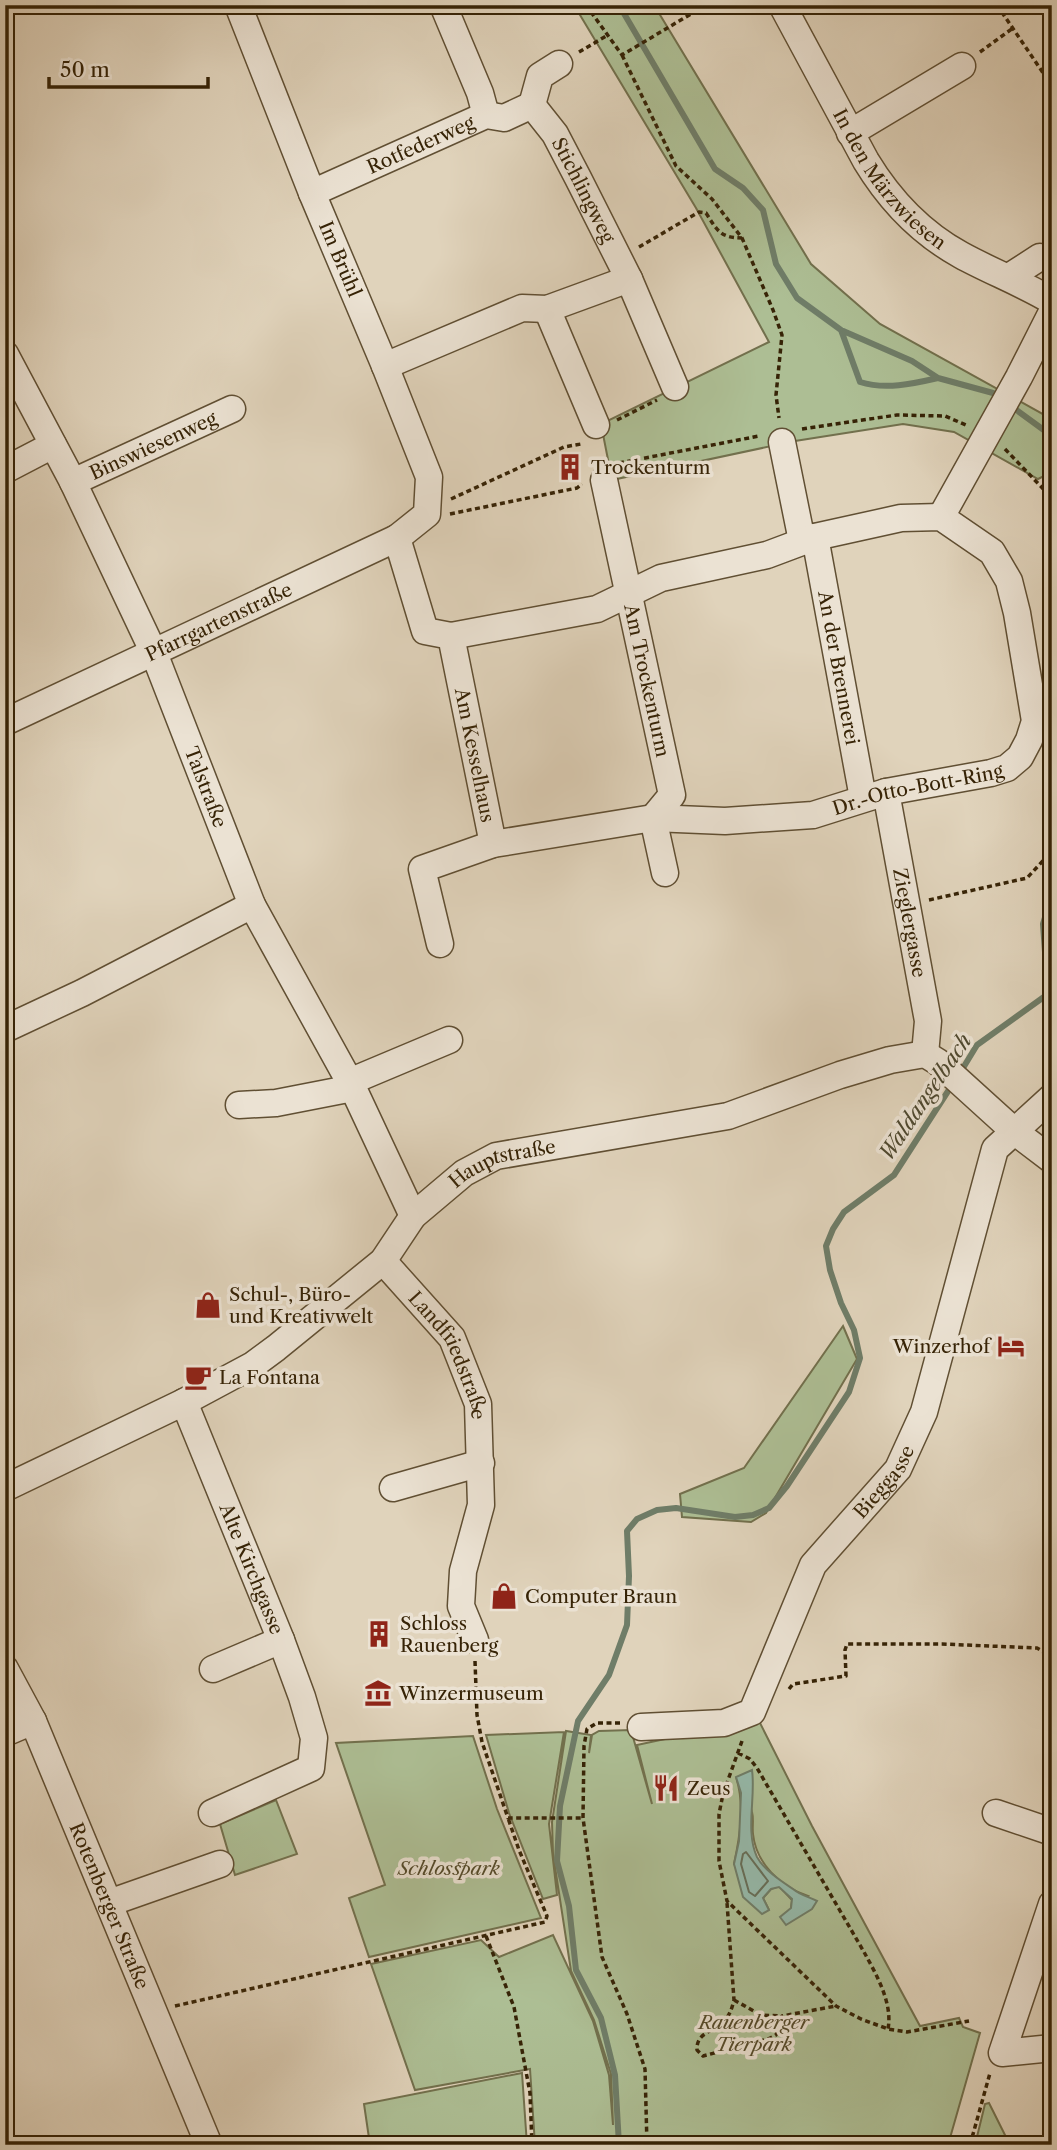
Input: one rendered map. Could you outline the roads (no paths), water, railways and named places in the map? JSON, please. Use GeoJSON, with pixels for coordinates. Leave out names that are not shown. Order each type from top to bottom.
{"type":"FeatureCollection","features":[{"type":"Feature","properties":{"kind":"street"},"geometry":{"type":"LineString","coordinates":[[443,5],[480,93],[486,115]]}},
{"type":"Feature","properties":{"kind":"street","name":"In den Märzwiesen"},"geometry":{"type":"LineString","coordinates":[[782,5],[881,186],[908,215],[959,254],[1052,300]]}},
{"type":"Feature","properties":{"kind":"street","name":"Im Brühl"},"geometry":{"type":"LineString","coordinates":[[247,8],[312,193],[429,477],[438,514]]}},
{"type":"Feature","properties":{"kind":"street"},"geometry":{"type":"LineString","coordinates":[[532,105],[540,76],[559,64]]}},
{"type":"Feature","properties":{"kind":"street"},"geometry":{"type":"LineString","coordinates":[[850,133],[962,66]]}},
{"type":"Feature","properties":{"kind":"street","name":"Rotfederweg"},"geometry":{"type":"LineString","coordinates":[[312,193],[486,115],[504,118],[532,105]]}},
{"type":"Feature","properties":{"kind":"street","name":"Stichlingweg"},"geometry":{"type":"LineString","coordinates":[[532,105],[555,134],[624,269],[675,387]]}},
{"type":"Feature","properties":{"kind":"street"},"geometry":{"type":"LineString","coordinates":[[1009,277],[1040,257],[1052,259]]}},
{"type":"Feature","properties":{"kind":"street"},"geometry":{"type":"LineString","coordinates":[[385,366],[522,308],[547,309],[624,269]]}},
{"type":"Feature","properties":{"kind":"street"},"geometry":{"type":"LineString","coordinates":[[547,309],[591,436]]}},
{"type":"Feature","properties":{"kind":"street"},"geometry":{"type":"LineString","coordinates":[[397,538],[425,631],[451,636],[597,609],[661,578],[767,555],[809,539],[901,518],[942,517],[1052,312]]}},
{"type":"Feature","properties":{"kind":"street","name":"Talstraße"},"geometry":{"type":"LineString","coordinates":[[5,354],[73,482],[154,653],[251,905],[351,1085],[413,1216]]}},
{"type":"Feature","properties":{"kind":"street","name":"Binswiesenweg"},"geometry":{"type":"LineString","coordinates":[[73,482],[232,409]]}},
{"type":"Feature","properties":{"kind":"street","name":"An der Brennerei"},"geometry":{"type":"LineString","coordinates":[[780,432],[875,795]]}},
{"type":"Feature","properties":{"kind":"street"},"geometry":{"type":"LineString","coordinates":[[5,470],[53,444]]}},
{"type":"Feature","properties":{"kind":"street","name":"Am Trockenturm"},"geometry":{"type":"LineString","coordinates":[[601,476],[672,796],[653,818]]}},
{"type":"Feature","properties":{"kind":"street","name":"Pfarrgartenstraße"},"geometry":{"type":"LineString","coordinates":[[5,722],[397,538],[438,514]]}},
{"type":"Feature","properties":{"kind":"street","name":"Dr.-Otto-Bott-Ring"},"geometry":{"type":"LineString","coordinates":[[493,844],[653,818],[725,821],[813,815],[875,795],[1007,768],[1020,757],[1035,721],[1009,581],[992,552],[942,517]]}},
{"type":"Feature","properties":{"kind":"street","name":"Am Kesselhaus"},"geometry":{"type":"LineString","coordinates":[[440,944],[422,869],[493,844],[451,636]]}},
{"type":"Feature","properties":{"kind":"street","name":"Zieglergasse"},"geometry":{"type":"LineString","coordinates":[[875,795],[906,905],[928,1021],[931,1058]]}},
{"type":"Feature","properties":{"kind":"street"},"geometry":{"type":"LineString","coordinates":[[653,818],[665,873]]}},
{"type":"Feature","properties":{"kind":"street"},"geometry":{"type":"LineString","coordinates":[[5,1029],[82,993],[251,905]]}},
{"type":"Feature","properties":{"kind":"street"},"geometry":{"type":"LineString","coordinates":[[239,1105],[276,1103],[351,1085],[449,1040]]}},
{"type":"Feature","properties":{"kind":"street"},"geometry":{"type":"LineString","coordinates":[[931,1058],[1014,1131],[1052,1160]]}},
{"type":"Feature","properties":{"kind":"street","name":"Hauptstraße"},"geometry":{"type":"LineString","coordinates":[[5,1488],[184,1402],[253,1365],[383,1261],[413,1216],[464,1173],[496,1156],[728,1116],[840,1075],[890,1060],[931,1058]]}},
{"type":"Feature","properties":{"kind":"street","name":"Bieggasse"},"geometry":{"type":"LineString","coordinates":[[641,1727],[724,1723],[752,1712],[813,1566],[898,1469],[924,1412],[995,1149],[1052,1097]]}},
{"type":"Feature","properties":{"kind":"street","name":"Landfriedstraße"},"geometry":{"type":"LineString","coordinates":[[383,1261],[452,1338],[478,1404],[481,1505],[463,1572],[461,1606],[475,1640]]}},
{"type":"Feature","properties":{"kind":"street","name":"Alte Kirchgasse"},"geometry":{"type":"LineString","coordinates":[[184,1402],[281,1640],[314,1738],[311,1768],[212,1813]]}},
{"type":"Feature","properties":{"kind":"street"},"geometry":{"type":"LineString","coordinates":[[393,1488],[481,1463]]}},
{"type":"Feature","properties":{"kind":"street"},"geometry":{"type":"LineString","coordinates":[[213,1669],[281,1640]]}},
{"type":"Feature","properties":{"kind":"street","name":"Rotenberger Straße"},"geometry":{"type":"LineString","coordinates":[[5,1669],[33,1721],[209,2145]]}},
{"type":"Feature","properties":{"kind":"street"},"geometry":{"type":"LineString","coordinates":[[5,1733],[33,1721]]}},
{"type":"Feature","properties":{"kind":"street"},"geometry":{"type":"LineString","coordinates":[[996,1813],[1052,1832]]}},
{"type":"Feature","properties":{"kind":"street"},"geometry":{"type":"LineString","coordinates":[[109,1903],[220,1864]]}},
{"type":"Feature","properties":{"kind":"street"},"geometry":{"type":"LineString","coordinates":[[1052,1904],[1002,2053],[1052,2048]]}},
{"type":"Feature","properties":{"kind":"water"},"geometry":{"type":"Polygon","coordinates":[[[752,1770],[751,1825],[757,1857],[778,1879],[817,1901],[812,1909],[786,1925],[780,1917],[791,1908],[792,1899],[779,1887],[771,1889],[763,1898],[769,1910],[762,1914],[743,1897],[734,1864],[739,1841],[741,1793],[736,1777],[752,1770]]]}},
{"type":"Feature","properties":{"kind":"waterway","name":"Waldangelbach"},"geometry":{"type":"LineString","coordinates":[[619,5],[715,169],[743,188],[763,210],[776,264],[797,298],[841,330],[912,361],[938,378],[993,393],[1000,398]]}},
{"type":"Feature","properties":{"kind":"waterway","name":"Waldangelbach"},"geometry":{"type":"LineString","coordinates":[[841,330],[860,382],[889,386],[938,378]]}},
{"type":"Feature","properties":{"kind":"waterway","name":"Waldangelbach"},"geometry":{"type":"LineString","coordinates":[[1011,406],[1052,436]]}},
{"type":"Feature","properties":{"kind":"waterway","name":"Waldangelbach"},"geometry":{"type":"LineString","coordinates":[[960,1073],[977,1045],[1048,994],[1043,924],[1052,895]]}},
{"type":"Feature","properties":{"kind":"waterway","name":"Waldangelbach"},"geometry":{"type":"LineString","coordinates":[[619,2145],[615,2075],[601,2018],[576,1970],[569,1906],[557,1861],[560,1806],[578,1721],[609,1675],[627,1625],[627,1531],[637,1519],[657,1510],[676,1508],[735,1517],[753,1515],[769,1508],[787,1486],[849,1392],[860,1358],[854,1330],[830,1270],[826,1246],[844,1212],[894,1175],[952,1085]]}},
{"type":"Feature","properties":{"kind":"place","name":"Trockenturm"},"geometry":{"type":"Point","coordinates":[570,467]}},
{"type":"Feature","properties":{"kind":"place","name":"Schul-, Büro- und Kreativwelt"},"geometry":{"type":"Point","coordinates":[208,1305]}},
{"type":"Feature","properties":{"kind":"place","name":"Winzerhof"},"geometry":{"type":"Point","coordinates":[1011,1346]}},
{"type":"Feature","properties":{"kind":"place","name":"La Fontana"},"geometry":{"type":"Point","coordinates":[198,1377]}},
{"type":"Feature","properties":{"kind":"place","name":"Computer Braun"},"geometry":{"type":"Point","coordinates":[504,1596]}},
{"type":"Feature","properties":{"kind":"place","name":"Schloss Rauenberg"},"geometry":{"type":"Point","coordinates":[379,1634]}},
{"type":"Feature","properties":{"kind":"place","name":"Winzermuseum"},"geometry":{"type":"Point","coordinates":[378,1693]}},
{"type":"Feature","properties":{"kind":"place","name":"Zeus"},"geometry":{"type":"Point","coordinates":[666,1788]}},
{"type":"Feature","properties":{"kind":"park label","name":"Schlosspark"},"geometry":{"type":"Point","coordinates":[449,1868]}},
{"type":"Feature","properties":{"kind":"park label","name":"Rauenberger Tierpark"},"geometry":{"type":"Point","coordinates":[754,2033]}}]}
